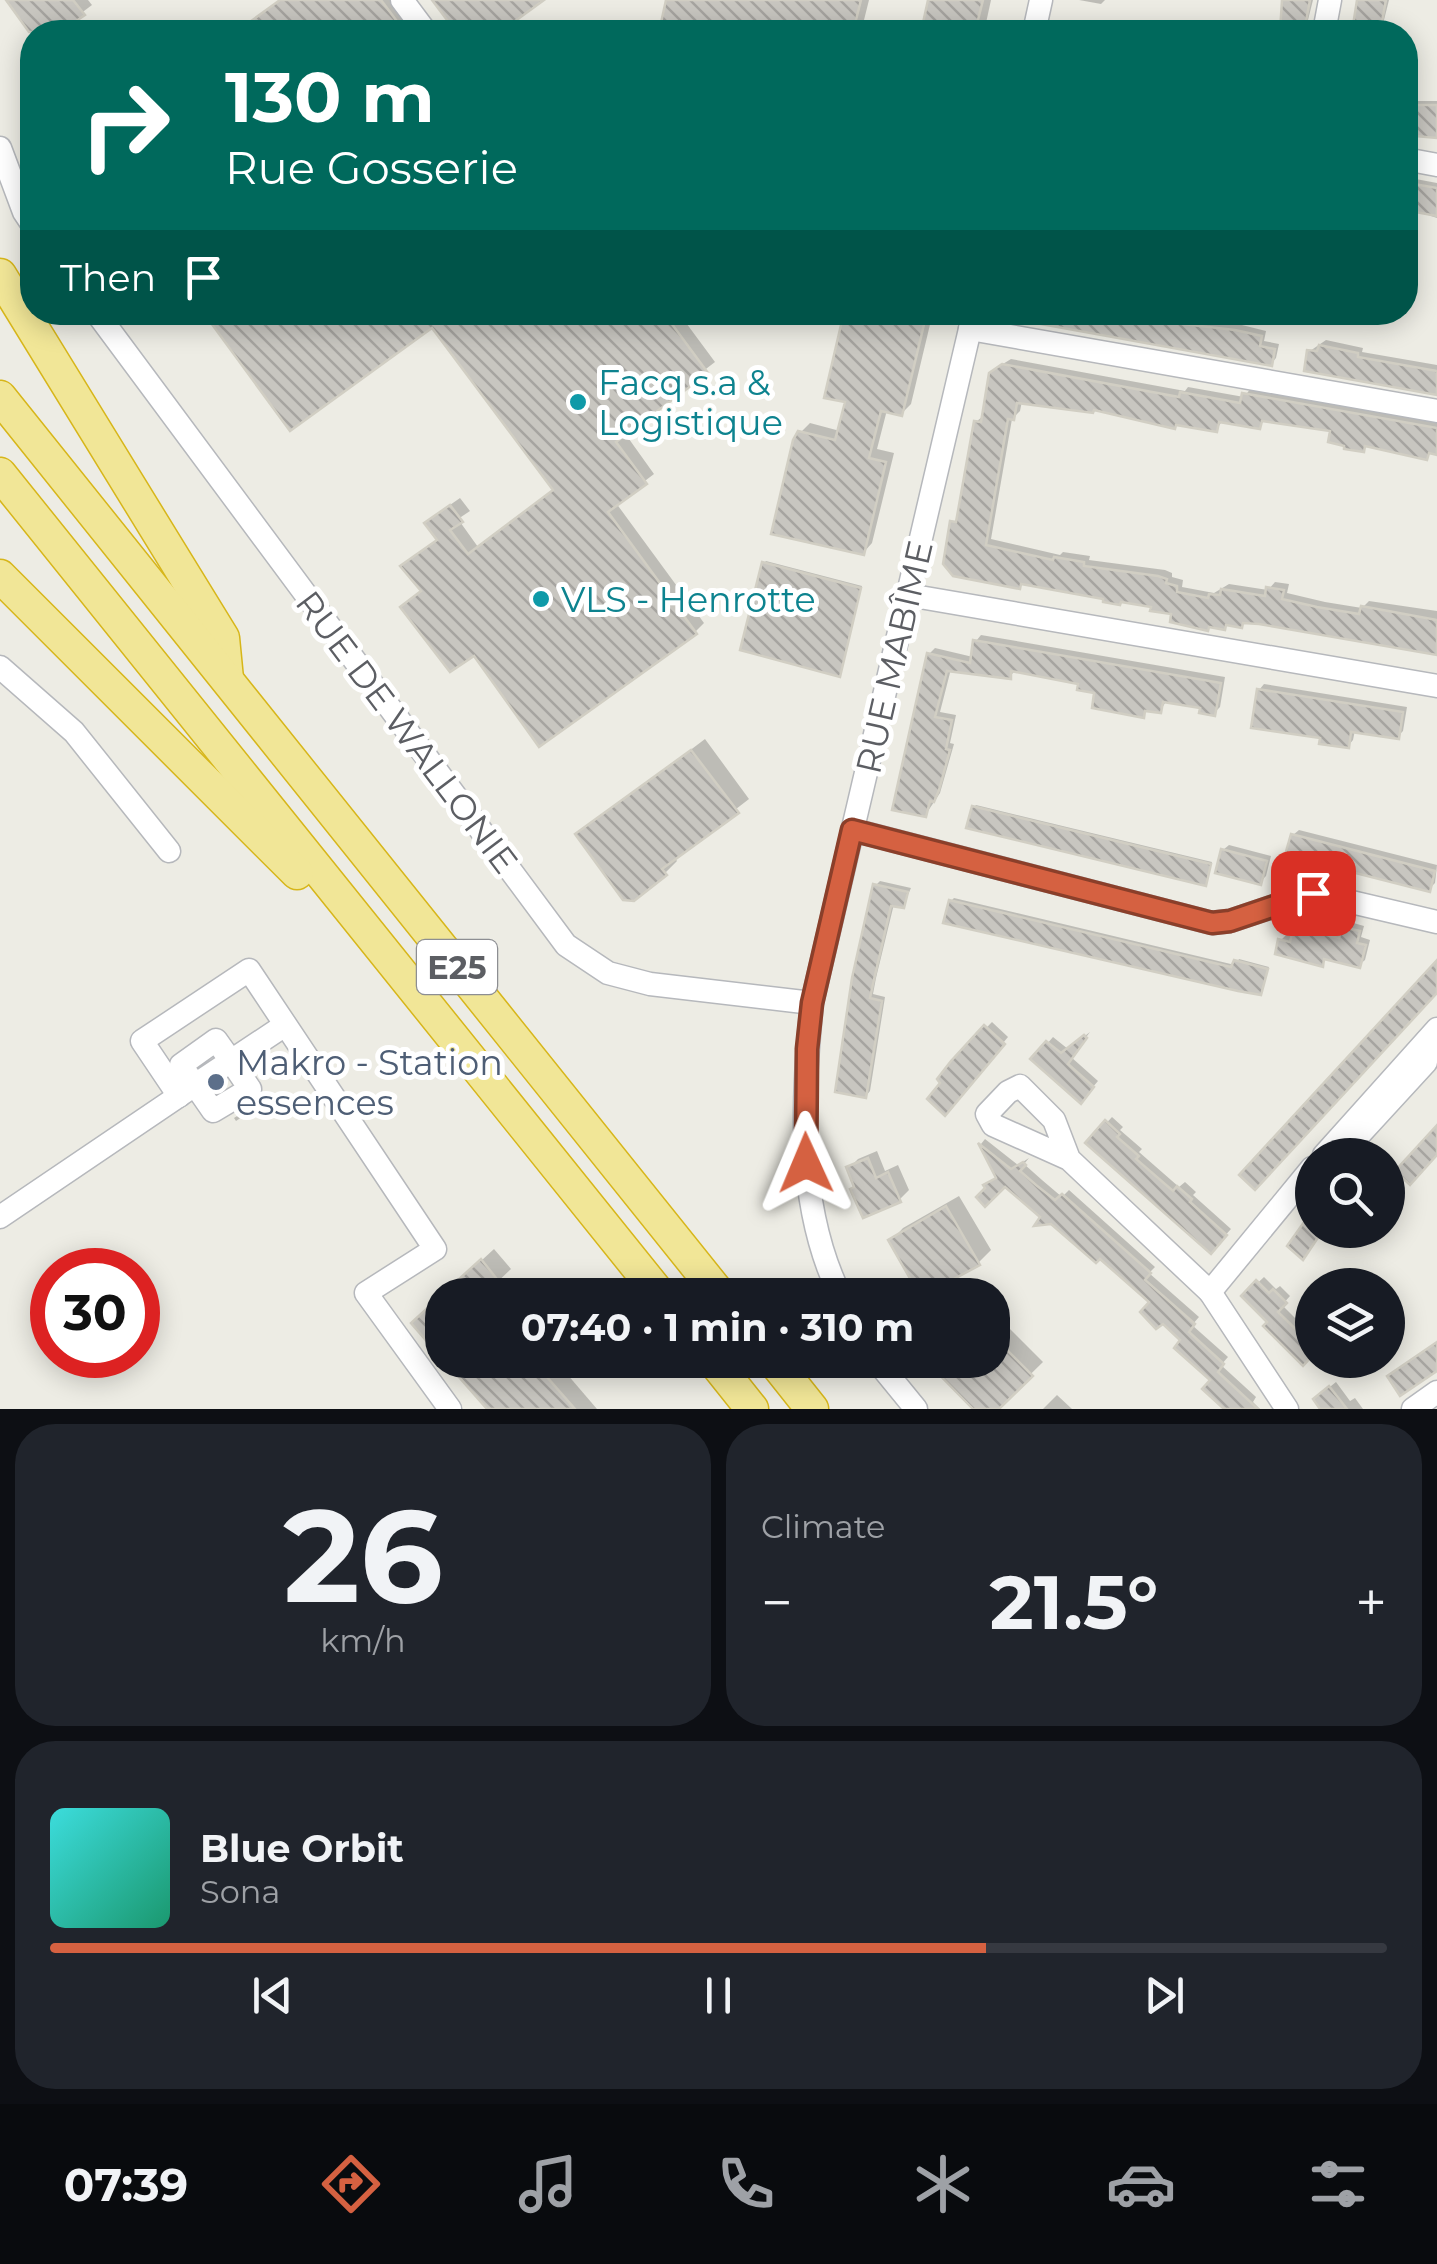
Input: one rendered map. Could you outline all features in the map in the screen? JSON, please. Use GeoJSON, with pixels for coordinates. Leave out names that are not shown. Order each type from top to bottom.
{"type":"FeatureCollection","features":[{"type":"Feature","properties":{"kind":"highway"},"geometry":{"type":"LineString","coordinates":[[0,275],[20,308]]}},
{"type":"Feature","properties":{"kind":"highway"},"geometry":{"type":"LineString","coordinates":[[31,325],[222,638],[227,680]]}},
{"type":"Feature","properties":{"kind":"highway","name":"E25"},"geometry":{"type":"LineString","coordinates":[[0,397],[706,1278]]}},
{"type":"Feature","properties":{"kind":"highway","name":"E25"},"geometry":{"type":"LineString","coordinates":[[0,474],[646,1278]]}},
{"type":"Feature","properties":{"kind":"highway"},"geometry":{"type":"LineString","coordinates":[[0,576],[297,873],[541,1166],[580,1195]]}},
{"type":"Feature","properties":{"kind":"highway"},"geometry":{"type":"LineString","coordinates":[[727,1378],[752,1409]]}},
{"type":"Feature","properties":{"kind":"highway"},"geometry":{"type":"LineString","coordinates":[[787,1378],[812,1409]]}},
{"type":"Feature","properties":{"kind":"street"},"geometry":{"type":"LineString","coordinates":[[0,148],[20,201]]}},
{"type":"Feature","properties":{"kind":"street","name":"RUE DE WALLONIE"},"geometry":{"type":"LineString","coordinates":[[106,325],[566,945],[608,973],[650,984],[812,1003]]}},
{"type":"Feature","properties":{"kind":"street","name":"RUE MABÎME"},"geometry":{"type":"LineString","coordinates":[[834,1278],[808,1186],[807,1049],[812,1003],[971,325]]}},
{"type":"Feature","properties":{"kind":"street"},"geometry":{"type":"LineString","coordinates":[[993,325],[1437,411]]}},
{"type":"Feature","properties":{"kind":"street"},"geometry":{"type":"LineString","coordinates":[[908,595],[1437,686]]}},
{"type":"Feature","properties":{"kind":"street"},"geometry":{"type":"LineString","coordinates":[[0,667],[74,732],[168,851]]}},
{"type":"Feature","properties":{"kind":"street"},"geometry":{"type":"LineString","coordinates":[[852,830],[1212,923],[1230,921],[1313,893],[1437,922]]}},
{"type":"Feature","properties":{"kind":"street"},"geometry":{"type":"LineString","coordinates":[[230,1061],[250,1089],[214,1111],[187,1091],[142,1041],[249,970],[434,1248],[366,1293],[450,1409]]}},
{"type":"Feature","properties":{"kind":"street"},"geometry":{"type":"LineString","coordinates":[[0,1217],[285,1025]]}},
{"type":"Feature","properties":{"kind":"street"},"geometry":{"type":"LineString","coordinates":[[1339,1138],[1432,1035]]}},
{"type":"Feature","properties":{"kind":"street"},"geometry":{"type":"LineString","coordinates":[[1069,1159],[1210,1292],[1287,1409]]}},
{"type":"Feature","properties":{"kind":"street"},"geometry":{"type":"LineString","coordinates":[[1210,1292],[1295,1189]]}},
{"type":"Feature","properties":{"kind":"street"},"geometry":{"type":"LineString","coordinates":[[891,1378],[916,1409]]}},
{"type":"Feature","properties":{"kind":"street"},"geometry":{"type":"LineString","coordinates":[[1413,1409],[1437,1392]]}},
{"type":"Feature","properties":{"kind":"building"},"geometry":{"type":"Polygon","coordinates":[[[6,0],[73,0],[85,15],[78,20],[20,20],[6,0]]]}},
{"type":"Feature","properties":{"kind":"building"},"geometry":{"type":"Polygon","coordinates":[[[280,0],[381,0],[396,20],[252,20],[280,0]]]}},
{"type":"Feature","properties":{"kind":"building"},"geometry":{"type":"Polygon","coordinates":[[[432,0],[544,0],[516,20],[447,20],[432,0]]]}},
{"type":"Feature","properties":{"kind":"building"},"geometry":{"type":"Polygon","coordinates":[[[666,0],[861,0],[856,20],[662,20],[666,0]]]}},
{"type":"Feature","properties":{"kind":"building"},"geometry":{"type":"Polygon","coordinates":[[[928,0],[983,0],[978,20],[924,20],[928,0]]]}},
{"type":"Feature","properties":{"kind":"building"},"geometry":{"type":"Polygon","coordinates":[[[1282,0],[1310,0],[1306,20],[1281,20],[1282,0]]]}},
{"type":"Feature","properties":{"kind":"building"},"geometry":{"type":"Polygon","coordinates":[[[1357,0],[1386,0],[1382,20],[1354,20],[1357,0]]]}},
{"type":"Feature","properties":{"kind":"building"},"geometry":{"type":"Polygon","coordinates":[[[1418,105],[1437,105],[1437,138],[1418,136],[1418,105]]]}},
{"type":"Feature","properties":{"kind":"building"},"geometry":{"type":"Polygon","coordinates":[[[1418,185],[1437,188],[1437,216],[1418,212],[1418,185]]]}},
{"type":"Feature","properties":{"kind":"building"},"geometry":{"type":"Polygon","coordinates":[[[213,325],[673,325],[708,373],[616,442],[647,484],[608,512],[697,634],[539,747],[474,656],[450,672],[400,607],[421,591],[400,566],[437,540],[424,523],[450,505],[463,522],[450,530],[468,554],[553,490],[432,328],[290,431],[213,325]]]}},
{"type":"Feature","properties":{"kind":"building"},"geometry":{"type":"Polygon","coordinates":[[[841,325],[924,325],[902,416],[881,411],[869,458],[886,462],[864,555],[771,534],[798,431],[835,440],[845,402],[824,398],[841,325]]]}},
{"type":"Feature","properties":{"kind":"building"},"geometry":{"type":"Polygon","coordinates":[[[1046,325],[1191,325],[1235,330],[1262,336],[1260,346],[1275,349],[1272,366],[1046,325]]]}},
{"type":"Feature","properties":{"kind":"building"},"geometry":{"type":"Polygon","coordinates":[[[1319,345],[1358,353],[1358,357],[1437,371],[1437,395],[1304,371],[1307,350],[1317,351],[1319,345]]]}},
{"type":"Feature","properties":{"kind":"building"},"geometry":{"type":"Polygon","coordinates":[[[1002,364],[1179,397],[1180,392],[1240,403],[1242,393],[1437,428],[1437,455],[1429,453],[1427,460],[1365,446],[1364,452],[1344,449],[1328,442],[1330,431],[1262,421],[1260,429],[1219,422],[1217,432],[1176,425],[1175,429],[1094,410],[1093,413],[1017,403],[1014,420],[1008,419],[986,545],[1053,560],[1054,557],[1084,562],[1084,566],[1158,576],[1177,586],[1177,592],[1208,598],[1209,594],[1220,595],[1221,589],[1265,596],[1266,587],[1284,590],[1282,599],[1317,607],[1359,614],[1361,606],[1437,620],[1437,655],[1259,624],[1243,623],[1242,628],[1226,625],[1225,630],[1209,627],[1208,631],[1170,622],[1171,614],[1150,611],[1151,607],[953,576],[943,564],[950,521],[956,522],[974,421],[981,422],[989,373],[1002,364]]]}},
{"type":"Feature","properties":{"kind":"building"},"geometry":{"type":"Polygon","coordinates":[[[762,562],[861,588],[840,677],[740,650],[762,562]]]}},
{"type":"Feature","properties":{"kind":"building"},"geometry":{"type":"Polygon","coordinates":[[[973,640],[1221,683],[1215,716],[1199,713],[1200,708],[1163,702],[1161,713],[1145,711],[1144,718],[1092,708],[1094,693],[1077,690],[1078,684],[1011,671],[1011,679],[947,671],[935,717],[952,720],[946,749],[950,750],[939,790],[934,802],[930,801],[926,817],[892,810],[927,653],[970,663],[973,640]]]}},
{"type":"Feature","properties":{"kind":"building"},"geometry":{"type":"Polygon","coordinates":[[[1257,689],[1403,712],[1399,739],[1351,732],[1349,748],[1319,744],[1320,738],[1251,728],[1257,689]]]}},
{"type":"Feature","properties":{"kind":"building"},"geometry":{"type":"Polygon","coordinates":[[[691,750],[739,813],[662,869],[667,875],[634,901],[623,900],[575,834],[691,750]]]}},
{"type":"Feature","properties":{"kind":"building"},"geometry":{"type":"Polygon","coordinates":[[[972,806],[1211,864],[1206,886],[966,828],[972,806]]]}},
{"type":"Feature","properties":{"kind":"building"},"geometry":{"type":"Polygon","coordinates":[[[1291,834],[1435,871],[1430,892],[1285,855],[1291,834]]]}},
{"type":"Feature","properties":{"kind":"building"},"geometry":{"type":"Polygon","coordinates":[[[1221,849],[1267,861],[1261,885],[1215,873],[1221,849]]]}},
{"type":"Feature","properties":{"kind":"building"},"geometry":{"type":"Polygon","coordinates":[[[873,884],[908,892],[904,908],[891,906],[870,998],[882,1001],[866,1098],[835,1092],[852,978],[873,884]]]}},
{"type":"Feature","properties":{"kind":"building"},"geometry":{"type":"Polygon","coordinates":[[[949,900],[1231,967],[1234,960],[1268,969],[1261,995],[1238,991],[943,923],[949,900]]]}},
{"type":"Feature","properties":{"kind":"building"},"geometry":{"type":"Polygon","coordinates":[[[1342,927],[1360,931],[1357,943],[1366,945],[1360,968],[1324,959],[1323,967],[1275,954],[1278,939],[1290,942],[1292,933],[1301,935],[1303,929],[1339,938],[1342,927]]]}},
{"type":"Feature","properties":{"kind":"building"},"geometry":{"type":"Polygon","coordinates":[[[1437,960],[1437,993],[1303,1138],[1295,1138],[1295,1147],[1255,1190],[1239,1175],[1437,960]]]}},
{"type":"Feature","properties":{"kind":"building"},"geometry":{"type":"Polygon","coordinates":[[[984,1025],[1005,1044],[945,1116],[927,1099],[940,1083],[937,1079],[984,1025]]]}},
{"type":"Feature","properties":{"kind":"building"},"geometry":{"type":"Polygon","coordinates":[[[1084,1035],[1087,1038],[1068,1064],[1094,1087],[1081,1104],[1030,1059],[1046,1041],[1061,1053],[1084,1035]]]}},
{"type":"Feature","properties":{"kind":"building"},"geometry":{"type":"Polygon","coordinates":[[[1105,1120],[1139,1156],[1136,1159],[1173,1191],[1177,1186],[1227,1235],[1211,1254],[1085,1143],[1105,1120]]]}},
{"type":"Feature","properties":{"kind":"building"},"geometry":{"type":"Polygon","coordinates":[[[1437,1125],[1437,1155],[1410,1185],[1405,1180],[1405,1160],[1437,1125]]]}},
{"type":"Feature","properties":{"kind":"building"},"geometry":{"type":"Polygon","coordinates":[[[978,1143],[1011,1169],[1023,1162],[1026,1165],[1020,1171],[1036,1185],[1055,1200],[1062,1194],[1151,1273],[1145,1280],[1195,1324],[1189,1332],[1224,1364],[1218,1372],[1258,1409],[1224,1409],[1202,1389],[1210,1380],[1174,1348],[1180,1340],[1163,1324],[1156,1329],[1140,1312],[1149,1302],[1100,1259],[1096,1263],[1051,1224],[1034,1226],[1040,1217],[1005,1187],[985,1207],[976,1197],[985,1188],[983,1185],[996,1178],[978,1143]]]}},
{"type":"Feature","properties":{"kind":"building"},"geometry":{"type":"Polygon","coordinates":[[[868,1158],[876,1178],[888,1172],[901,1202],[863,1218],[850,1189],[854,1187],[846,1167],[868,1158]]]}},
{"type":"Feature","properties":{"kind":"building"},"geometry":{"type":"Polygon","coordinates":[[[946,1206],[980,1265],[956,1278],[910,1278],[888,1240],[946,1206]]]}},
{"type":"Feature","properties":{"kind":"building"},"geometry":{"type":"Polygon","coordinates":[[[1295,1235],[1295,1248],[1311,1248],[1303,1260],[1287,1246],[1295,1235]]]}},
{"type":"Feature","properties":{"kind":"building"},"geometry":{"type":"Polygon","coordinates":[[[481,1259],[496,1278],[460,1278],[481,1259]]]}},
{"type":"Feature","properties":{"kind":"building"},"geometry":{"type":"Polygon","coordinates":[[[1256,1280],[1287,1303],[1278,1312],[1295,1328],[1295,1358],[1263,1326],[1267,1322],[1241,1296],[1256,1280]]]}},
{"type":"Feature","properties":{"kind":"building"},"geometry":{"type":"Polygon","coordinates":[[[425,1310],[425,1339],[411,1323],[425,1310]]]}},
{"type":"Feature","properties":{"kind":"building"},"geometry":{"type":"Polygon","coordinates":[[[1437,1342],[1437,1371],[1400,1396],[1388,1378],[1405,1378],[1405,1364],[1437,1342]]]}},
{"type":"Feature","properties":{"kind":"building"},"geometry":{"type":"Polygon","coordinates":[[[1010,1353],[1033,1376],[999,1409],[973,1409],[943,1378],[1010,1378],[1010,1353]]]}},
{"type":"Feature","properties":{"kind":"building"},"geometry":{"type":"Polygon","coordinates":[[[460,1378],[548,1378],[575,1409],[487,1409],[460,1378]]]}},
{"type":"Feature","properties":{"kind":"building"},"geometry":{"type":"Polygon","coordinates":[[[1329,1386],[1347,1409],[1320,1409],[1313,1399],[1329,1386]]]}},
{"type":"Feature","properties":{"kind":"place","name":"Facq s.a & Logistique"},"geometry":{"type":"Point","coordinates":[578,402]}},
{"type":"Feature","properties":{"kind":"place","name":"VLS - Henrotte"},"geometry":{"type":"Point","coordinates":[541,599]}},
{"type":"Feature","properties":{"kind":"place","name":"Makro - Station essences"},"geometry":{"type":"Point","coordinates":[216,1082]}},
{"type":"Feature","properties":{"kind":"route"},"geometry":{"type":"LineString","coordinates":[[806,1163],[807,1049],[812,1003],[852,830],[1212,923],[1230,921],[1313,893]]}}]}
